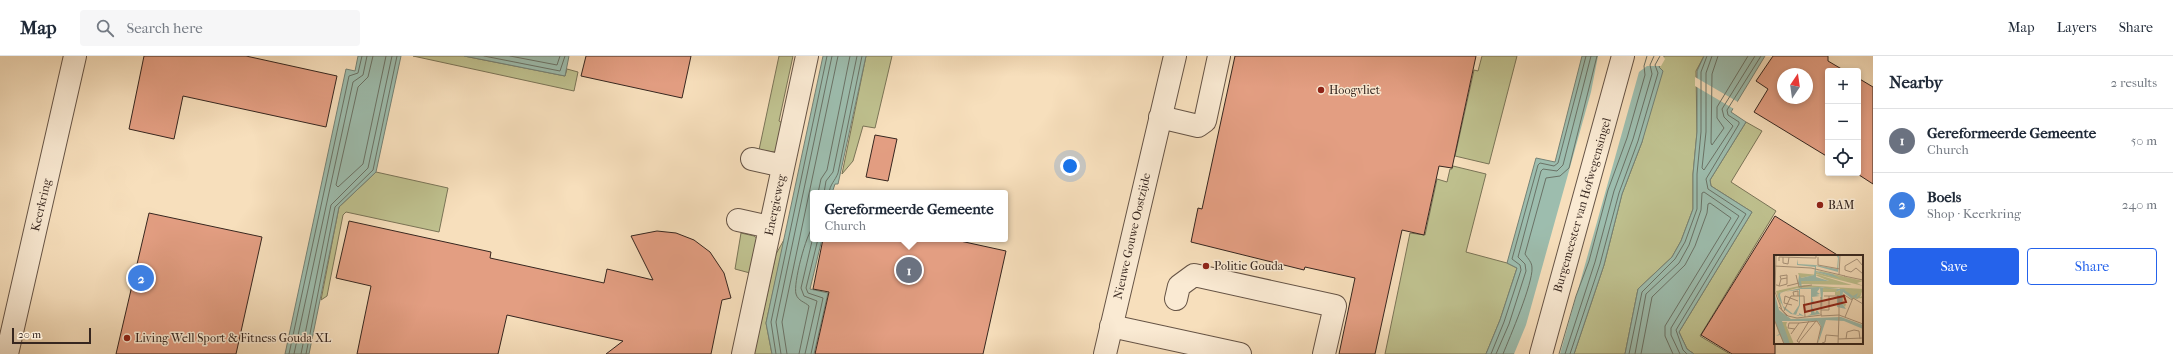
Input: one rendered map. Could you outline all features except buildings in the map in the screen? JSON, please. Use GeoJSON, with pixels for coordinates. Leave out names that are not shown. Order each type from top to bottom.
{"type":"FeatureCollection","features":[{"type":"Feature","properties":{"kind":"street","name":"Keerkring"},"geometry":{"type":"LineString","coordinates":[[7,354],[75,56]]}},
{"type":"Feature","properties":{"kind":"street","name":"Energieweg"},"geometry":{"type":"LineString","coordinates":[[743,354],[807,56]]}},
{"type":"Feature","properties":{"kind":"street","name":"Nieuwe Gouwe Oostzijde"},"geometry":{"type":"LineString","coordinates":[[1105,354],[1175,56]]}},
{"type":"Feature","properties":{"kind":"street"},"geometry":{"type":"LineString","coordinates":[[1160,117],[1198,126],[1205,121],[1219,56]]}},
{"type":"Feature","properties":{"kind":"street","name":"Burgemeester van Hofwegensingel"},"geometry":{"type":"LineString","coordinates":[[1541,354],[1623,56]]}},
{"type":"Feature","properties":{"kind":"street"},"geometry":{"type":"LineString","coordinates":[[752,159],[783,166]]}},
{"type":"Feature","properties":{"kind":"street"},"geometry":{"type":"LineString","coordinates":[[738,220],[770,227]]}},
{"type":"Feature","properties":{"kind":"street"},"geometry":{"type":"LineString","coordinates":[[1176,299],[1179,286],[1194,275],[1335,306],[1324,354]]}},
{"type":"Feature","properties":{"kind":"street"},"geometry":{"type":"LineString","coordinates":[[1111,326],[1235,354]]}},
{"type":"Feature","properties":{"kind":"green space"},"geometry":{"type":"Polygon","coordinates":[[[413,56],[464,56],[565,76],[567,69],[578,72],[574,91],[413,56]]]}},
{"type":"Feature","properties":{"kind":"green space"},"geometry":{"type":"Polygon","coordinates":[[[779,56],[793,56],[779,121],[784,124],[778,150],[774,152],[759,150],[779,56]]]}},
{"type":"Feature","properties":{"kind":"green space"},"geometry":{"type":"Polygon","coordinates":[[[866,56],[892,56],[875,128],[863,126],[853,161],[842,174],[866,56]]]}},
{"type":"Feature","properties":{"kind":"green space"},"geometry":{"type":"Polygon","coordinates":[[[1482,56],[1517,56],[1489,164],[1455,156],[1474,70],[1478,71],[1482,56]]]}},
{"type":"Feature","properties":{"kind":"green space"},"geometry":{"type":"Polygon","coordinates":[[[1664,56],[1704,56],[1696,71],[1697,132],[1693,174],[1693,209],[1681,241],[1672,257],[1638,289],[1625,354],[1574,354],[1604,265],[1622,194],[1642,142],[1659,67],[1664,56]]]}},
{"type":"Feature","properties":{"kind":"green space"},"geometry":{"type":"Polygon","coordinates":[[[1746,122],[1762,131],[1731,182],[1776,211],[1700,336],[1730,354],[1694,354],[1687,349],[1679,332],[1752,212],[1711,186],[1710,180],[1746,122]]]}},
{"type":"Feature","properties":{"kind":"green space"},"geometry":{"type":"Polygon","coordinates":[[[1453,166],[1486,174],[1466,252],[1507,263],[1517,268],[1500,320],[1486,354],[1385,354],[1410,233],[1425,235],[1437,179],[1447,182],[1450,169],[1452,169],[1453,166]]]}},
{"type":"Feature","properties":{"kind":"green space"},"geometry":{"type":"Polygon","coordinates":[[[376,172],[448,188],[439,232],[346,212],[343,215],[327,296],[321,300],[339,207],[376,172]]]}},
{"type":"Feature","properties":{"kind":"green space"},"geometry":{"type":"Polygon","coordinates":[[[741,233],[754,236],[758,239],[750,273],[735,269],[741,233]]]}},
{"type":"Feature","properties":{"kind":"green space"},"geometry":{"type":"Polygon","coordinates":[[[785,238],[766,323],[772,354],[754,354],[776,254],[785,238]]]}},
{"type":"Feature","properties":{"kind":"water"},"geometry":{"type":"Polygon","coordinates":[[[358,56],[401,56],[376,172],[339,207],[309,354],[285,354],[346,69],[355,71],[358,56]]]}},
{"type":"Feature","properties":{"kind":"water"},"geometry":{"type":"Polygon","coordinates":[[[464,56],[569,56],[565,76],[464,56]]]}},
{"type":"Feature","properties":{"kind":"water"},"geometry":{"type":"Polygon","coordinates":[[[823,56],[866,56],[838,184],[835,184],[833,190],[810,190],[810,242],[821,242],[810,289],[828,293],[814,354],[772,354],[766,323],[823,56]]]}},
{"type":"Feature","properties":{"kind":"water"},"geometry":{"type":"Polygon","coordinates":[[[1582,56],[1664,56],[1659,67],[1663,71],[1642,142],[1622,194],[1604,265],[1574,354],[1486,354],[1500,320],[1517,268],[1507,263],[1536,158],[1555,162],[1582,56]]]}},
{"type":"Feature","properties":{"kind":"water"},"geometry":{"type":"Polygon","coordinates":[[[1704,56],[1765,56],[1731,112],[1746,122],[1710,180],[1711,186],[1752,212],[1679,332],[1687,349],[1694,354],[1625,354],[1638,289],[1672,257],[1681,241],[1693,209],[1693,174],[1697,132],[1697,71],[1704,56]]]}},
{"type":"Feature","properties":{"kind":"pier"},"geometry":{"type":"Polygon","coordinates":[[[1598,56],[1663,56],[1665,59],[1661,66],[1647,66],[1639,72],[1560,354],[1514,354],[1526,325],[1591,92],[1598,56]]]}},
{"type":"Feature","properties":{"kind":"pier"},"geometry":{"type":"Polygon","coordinates":[[[1695,77],[1738,102],[1734,109],[1695,86],[1695,77]]]}},
{"type":"Feature","properties":{"kind":"place","name":"Hoogvliet"},"geometry":{"type":"Point","coordinates":[1321,90]}},
{"type":"Feature","properties":{"kind":"place","name":"BAM"},"geometry":{"type":"Point","coordinates":[1820,205]}},
{"type":"Feature","properties":{"kind":"place","name":"Politie Gouda"},"geometry":{"type":"Point","coordinates":[1206,266]}},
{"type":"Feature","properties":{"kind":"place","name":"Gereformeerde Gemeente"},"geometry":{"type":"Point","coordinates":[909,270]}},
{"type":"Feature","properties":{"kind":"place","name":"Boels"},"geometry":{"type":"Point","coordinates":[141,278]}},
{"type":"Feature","properties":{"kind":"place","name":"Living Well Sport & Fitness Gouda XL"},"geometry":{"type":"Point","coordinates":[127,338]}}]}
